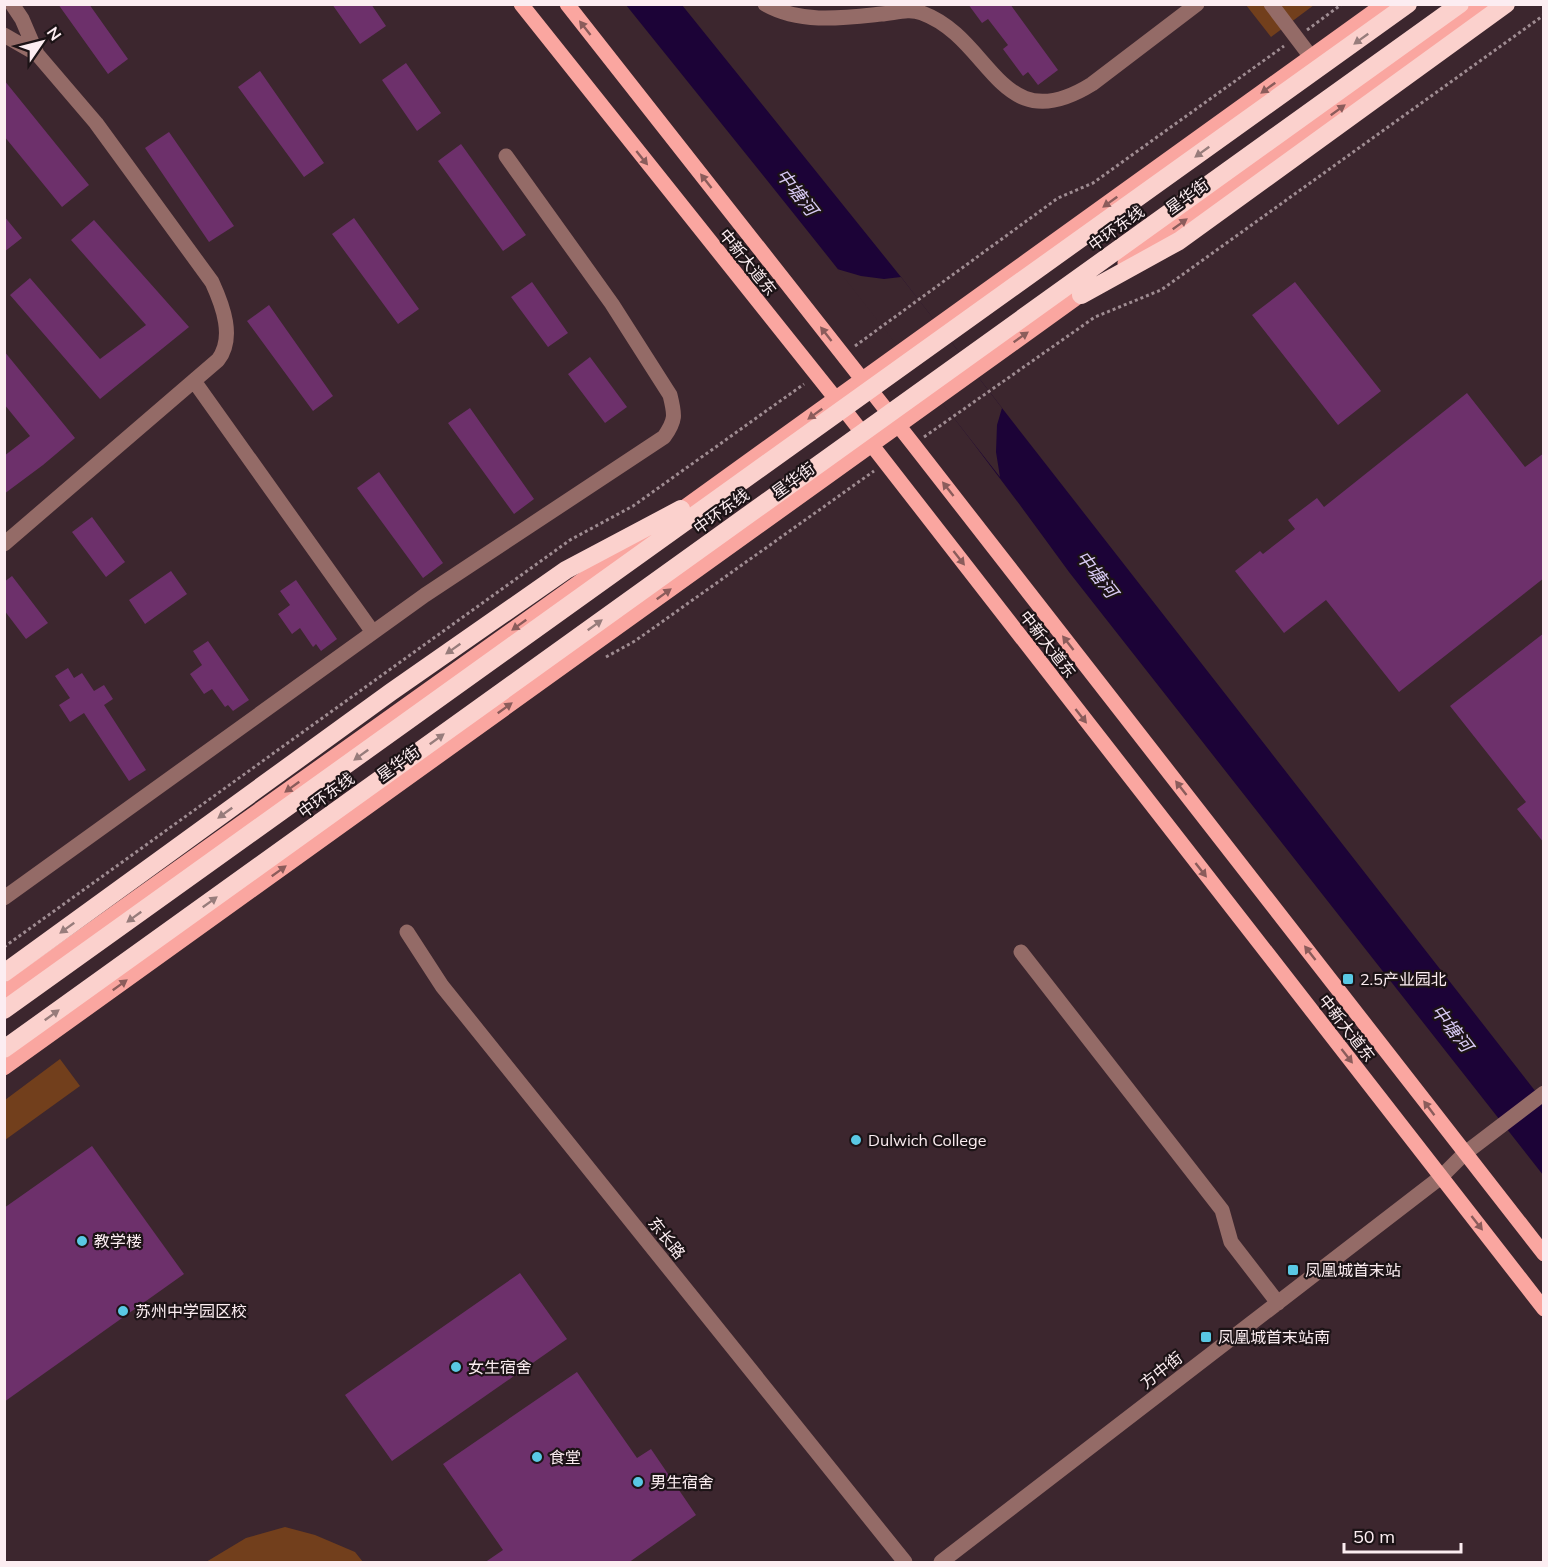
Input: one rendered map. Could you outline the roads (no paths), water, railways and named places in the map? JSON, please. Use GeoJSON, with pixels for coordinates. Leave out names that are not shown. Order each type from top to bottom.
{"type":"FeatureCollection","features":[{"type":"Feature","properties":{"kind":"highway","name":"中环东线"},"geometry":{"type":"LineString","coordinates":[[4,1010],[1408,4]]}},
{"type":"Feature","properties":{"kind":"highway","name":"中环东线"},"geometry":{"type":"LineString","coordinates":[[4,1049],[1460,4]]}},
{"type":"Feature","properties":{"kind":"highway"},"geometry":{"type":"LineString","coordinates":[[1081,295],[1179,241],[1506,4]]}},
{"type":"Feature","properties":{"kind":"highway"},"geometry":{"type":"LineString","coordinates":[[4,973],[391,692],[566,570],[681,509]]}},
{"type":"Feature","properties":{"kind":"main road","name":"中新大道东"},"geometry":{"type":"LineString","coordinates":[[521,4],[836,399],[1544,1309]]}},
{"type":"Feature","properties":{"kind":"main road","name":"中新大道东"},"geometry":{"type":"LineString","coordinates":[[567,4],[899,425],[1544,1254]]}},
{"type":"Feature","properties":{"kind":"main road"},"geometry":{"type":"LineString","coordinates":[[4,992],[836,399],[1384,4]]}},
{"type":"Feature","properties":{"kind":"main road","name":"星华街"},"geometry":{"type":"LineString","coordinates":[[4,1068],[1484,4]]}},
{"type":"Feature","properties":{"kind":"street"},"geometry":{"type":"LineString","coordinates":[[4,544],[218,360],[225,351],[228,339],[213,282],[96,123],[37,54],[12,4]]}},
{"type":"Feature","properties":{"kind":"street"},"geometry":{"type":"LineString","coordinates":[[765,4],[774,10],[795,16],[831,19],[905,8],[922,13],[954,32],[1002,84],[1014,93],[1027,99],[1051,102],[1075,94],[1092,84],[1197,4]]}},
{"type":"Feature","properties":{"kind":"street"},"geometry":{"type":"LineString","coordinates":[[1271,4],[1311,57]]}},
{"type":"Feature","properties":{"kind":"street"},"geometry":{"type":"LineString","coordinates":[[4,35],[37,54]]}},
{"type":"Feature","properties":{"kind":"street"},"geometry":{"type":"LineString","coordinates":[[4,898],[372,631],[489,551],[664,437],[673,424],[674,412],[670,395],[612,304],[506,156]]}},
{"type":"Feature","properties":{"kind":"street"},"geometry":{"type":"LineString","coordinates":[[194,381],[372,631]]}},
{"type":"Feature","properties":{"kind":"street","name":"东长路"},"geometry":{"type":"LineString","coordinates":[[407,932],[442,986],[905,1563]]}},
{"type":"Feature","properties":{"kind":"street"},"geometry":{"type":"LineString","coordinates":[[1021,952],[1222,1210],[1231,1242],[1278,1303]]}},
{"type":"Feature","properties":{"kind":"street","name":"方中街"},"geometry":{"type":"LineString","coordinates":[[941,1563],[1441,1177],[1464,1154],[1542,1094]]}},
{"type":"Feature","properties":{"kind":"water","name":"中塘河"},"geometry":{"type":"Polygon","coordinates":[[[626,5],[682,5],[901,277],[1543,1101],[1543,1175],[1069,572],[906,356],[626,5]]]}},
{"type":"Feature","properties":{"kind":"place","name":"2.5产业园北"},"geometry":{"type":"Point","coordinates":[1348,979]}},
{"type":"Feature","properties":{"kind":"place","name":"Dulwich College"},"geometry":{"type":"Point","coordinates":[856,1140]}},
{"type":"Feature","properties":{"kind":"place","name":"教学楼"},"geometry":{"type":"Point","coordinates":[82,1241]}},
{"type":"Feature","properties":{"kind":"place","name":"凤凰城首末站"},"geometry":{"type":"Point","coordinates":[1293,1270]}},
{"type":"Feature","properties":{"kind":"place","name":"苏州中学园区校"},"geometry":{"type":"Point","coordinates":[123,1311]}},
{"type":"Feature","properties":{"kind":"place","name":"凤凰城首末站南"},"geometry":{"type":"Point","coordinates":[1206,1337]}},
{"type":"Feature","properties":{"kind":"place","name":"女生宿舍"},"geometry":{"type":"Point","coordinates":[456,1367]}},
{"type":"Feature","properties":{"kind":"place","name":"食堂"},"geometry":{"type":"Point","coordinates":[537,1457]}},
{"type":"Feature","properties":{"kind":"place","name":"男生宿舍"},"geometry":{"type":"Point","coordinates":[638,1482]}}]}
